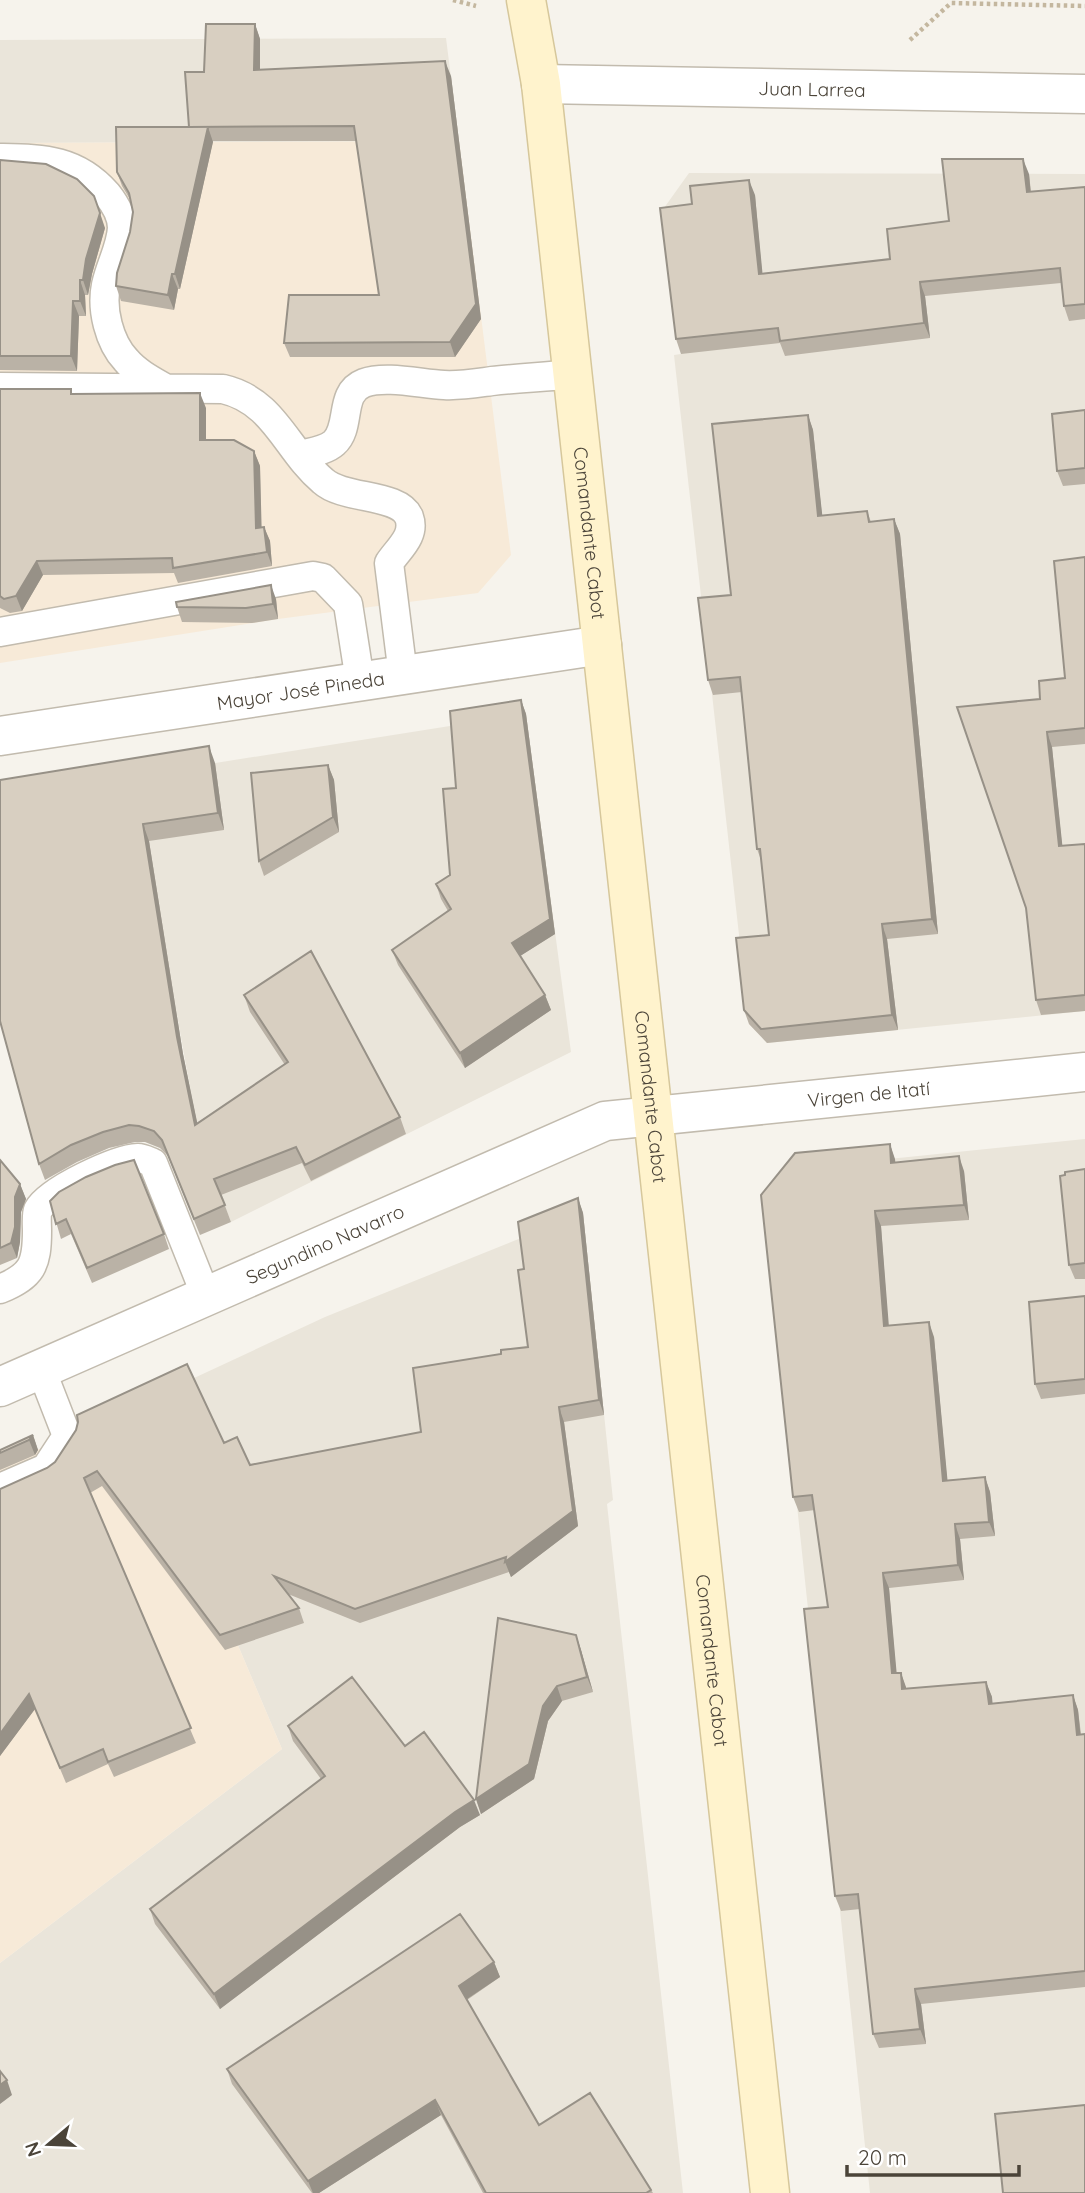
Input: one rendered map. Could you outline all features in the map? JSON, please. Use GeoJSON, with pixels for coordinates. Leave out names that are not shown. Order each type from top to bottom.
{"type":"FeatureCollection","features":[{"type":"Feature","properties":{"kind":"main road","name":"Comandante Cabot"},"geometry":{"type":"LineString","coordinates":[[528,10],[541,83],[771,2193]]}},
{"type":"Feature","properties":{"kind":"street","name":"Juan Larrea"},"geometry":{"type":"LineString","coordinates":[[541,83],[1085,94]]}},
{"type":"Feature","properties":{"kind":"street","name":"Mayor José Pineda"},"geometry":{"type":"LineString","coordinates":[[0,736],[603,645]]}},
{"type":"Feature","properties":{"kind":"street","name":"Virgen de Itatí"},"geometry":{"type":"LineString","coordinates":[[653,1116],[1085,1072]]}},
{"type":"Feature","properties":{"kind":"street","name":"Segundino Navarro"},"geometry":{"type":"LineString","coordinates":[[0,1387],[605,1121],[653,1116]]}},
{"type":"Feature","properties":{"kind":"lane"},"geometry":{"type":"LineString","coordinates":[[0,158],[46,160],[73,167],[95,182],[114,202],[120,215],[121,228],[104,297],[109,328],[126,360],[146,377],[165,388]]}},
{"type":"Feature","properties":{"kind":"lane"},"geometry":{"type":"LineString","coordinates":[[299,455],[323,449],[338,439],[350,396],[355,388],[365,383],[376,381],[446,385],[572,374]]}},
{"type":"Feature","properties":{"kind":"lane"},"geometry":{"type":"LineString","coordinates":[[0,387],[223,389],[249,398],[271,418],[324,482],[351,495],[392,502],[404,509],[409,517],[409,537],[388,563],[403,675]]}},
{"type":"Feature","properties":{"kind":"lane"},"geometry":{"type":"LineString","coordinates":[[0,632],[313,576],[323,578],[348,604],[360,681]]}},
{"type":"Feature","properties":{"kind":"lane"},"geometry":{"type":"LineString","coordinates":[[0,1289],[19,1281],[29,1270],[36,1256],[37,1211],[45,1202],[58,1190],[75,1181],[128,1160],[141,1158],[153,1163],[206,1296]]}},
{"type":"Feature","properties":{"kind":"lane"},"geometry":{"type":"LineString","coordinates":[[0,1488],[46,1468],[67,1436],[41,1369]]}},
{"type":"Feature","properties":{"kind":"path"},"geometry":{"type":"LineString","coordinates":[[453,0],[528,10]]}},
{"type":"Feature","properties":{"kind":"path"},"geometry":{"type":"LineString","coordinates":[[906,44],[951,3],[1085,6]]}},
{"type":"Feature","properties":{"kind":"shaded area"},"geometry":{"type":"Polygon","coordinates":[[[446,38],[459,141],[0,143],[0,40],[446,38]]]}},
{"type":"Feature","properties":{"kind":"shaded area"},"geometry":{"type":"Polygon","coordinates":[[[459,141],[511,555],[478,593],[278,619],[0,663],[0,143],[459,141]]]}},
{"type":"Feature","properties":{"kind":"shaded area"},"geometry":{"type":"Polygon","coordinates":[[[689,173],[1085,174],[1085,1011],[767,1043],[749,1024],[674,355],[681,354],[664,208],[689,173]]]}},
{"type":"Feature","properties":{"kind":"shaded area"},"geometry":{"type":"Polygon","coordinates":[[[526,714],[571,1052],[231,1222],[200,1143],[170,976],[0,797],[526,714]]]}},
{"type":"Feature","properties":{"kind":"shaded area"},"geometry":{"type":"Polygon","coordinates":[[[1085,1139],[1085,2193],[870,2193],[794,1477],[801,1168],[1085,1139]]]}},
{"type":"Feature","properties":{"kind":"shaded area"},"geometry":{"type":"Polygon","coordinates":[[[583,1213],[613,1500],[607,1504],[683,2193],[0,2193],[0,1963],[282,1749],[136,1405],[325,1317],[583,1213]]]}},
{"type":"Feature","properties":{"kind":"shaded area"},"geometry":{"type":"Polygon","coordinates":[[[136,1405],[282,1749],[0,1963],[0,1467],[136,1405]]]}},
{"type":"Feature","properties":{"kind":"building"},"geometry":{"type":"Polygon","coordinates":[[[206,24],[255,24],[254,70],[445,61],[476,304],[450,342],[284,343],[289,295],[379,295],[354,126],[189,127],[185,72],[204,72],[206,24]]]}},
{"type":"Feature","properties":{"kind":"building"},"geometry":{"type":"Polygon","coordinates":[[[116,127],[208,127],[168,295],[116,286],[133,212],[129,193],[117,172],[116,127]]]}},
{"type":"Feature","properties":{"kind":"building"},"geometry":{"type":"Polygon","coordinates":[[[942,159],[1023,159],[1027,192],[1085,187],[1085,304],[1064,306],[1060,268],[920,282],[924,323],[780,341],[778,328],[676,339],[660,208],[692,204],[690,186],[749,180],[759,274],[890,259],[887,229],[949,221],[942,159]]]}},
{"type":"Feature","properties":{"kind":"building"},"geometry":{"type":"Polygon","coordinates":[[[0,160],[46,164],[77,179],[94,196],[100,213],[86,259],[83,280],[80,280],[80,301],[73,301],[71,356],[0,356],[0,160]]]}},
{"type":"Feature","properties":{"kind":"building"},"geometry":{"type":"Polygon","coordinates":[[[0,389],[71,389],[71,394],[200,393],[200,440],[234,440],[254,451],[256,528],[264,527],[267,552],[173,568],[172,558],[37,561],[16,596],[4,599],[0,596],[0,389]]]}},
{"type":"Feature","properties":{"kind":"building"},"geometry":{"type":"Polygon","coordinates":[[[1085,410],[1085,468],[1057,471],[1052,414],[1085,410]]]}},
{"type":"Feature","properties":{"kind":"building"},"geometry":{"type":"Polygon","coordinates":[[[808,415],[818,516],[867,511],[869,522],[894,519],[932,919],[882,924],[892,1015],[761,1029],[744,1010],[736,938],[769,935],[760,849],[757,849],[740,677],[708,680],[698,598],[731,595],[712,424],[808,415]]]}},
{"type":"Feature","properties":{"kind":"building"},"geometry":{"type":"Polygon","coordinates":[[[1085,557],[1085,728],[1047,732],[1059,846],[1085,844],[1085,995],[1036,1000],[1026,908],[957,707],[1040,699],[1039,681],[1065,678],[1054,561],[1085,557]]]}},
{"type":"Feature","properties":{"kind":"building"},"geometry":{"type":"Polygon","coordinates":[[[271,585],[273,604],[246,608],[177,607],[176,602],[271,585]]]}},
{"type":"Feature","properties":{"kind":"building"},"geometry":{"type":"Polygon","coordinates":[[[521,700],[550,919],[512,943],[545,995],[460,1053],[392,950],[451,909],[436,884],[450,875],[443,789],[456,788],[450,711],[521,700]]]}},
{"type":"Feature","properties":{"kind":"building"},"geometry":{"type":"Polygon","coordinates":[[[209,746],[218,813],[143,824],[177,1037],[195,1125],[288,1062],[244,995],[311,951],[400,1117],[305,1165],[296,1147],[214,1179],[225,1205],[194,1219],[162,1140],[154,1131],[129,1125],[103,1132],[71,1145],[39,1164],[0,1021],[0,780],[209,746]]]}},
{"type":"Feature","properties":{"kind":"building"},"geometry":{"type":"Polygon","coordinates":[[[328,765],[333,817],[259,861],[251,773],[328,765]]]}},
{"type":"Feature","properties":{"kind":"building"},"geometry":{"type":"Polygon","coordinates":[[[890,1144],[891,1163],[959,1156],[964,1205],[875,1211],[884,1326],[929,1322],[943,1481],[985,1477],[989,1522],[955,1524],[958,1565],[883,1573],[892,1673],[901,1673],[902,1689],[986,1682],[989,1704],[1073,1695],[1077,1735],[1085,1734],[1085,1971],[915,1989],[920,2029],[873,2034],[858,1894],[835,1896],[804,1609],[828,1607],[812,1495],[793,1497],[761,1195],[795,1153],[890,1144]]]}},
{"type":"Feature","properties":{"kind":"building"},"geometry":{"type":"Polygon","coordinates":[[[0,1160],[20,1184],[15,1197],[15,1227],[11,1243],[0,1248],[0,1160]]]}},
{"type":"Feature","properties":{"kind":"building"},"geometry":{"type":"Polygon","coordinates":[[[134,1160],[164,1234],[87,1268],[66,1219],[56,1224],[50,1201],[59,1192],[86,1177],[134,1160]]]}},
{"type":"Feature","properties":{"kind":"building"},"geometry":{"type":"Polygon","coordinates":[[[1085,1169],[1085,1263],[1069,1265],[1060,1176],[1065,1175],[1065,1172],[1085,1169]]]}},
{"type":"Feature","properties":{"kind":"building"},"geometry":{"type":"Polygon","coordinates":[[[578,1198],[599,1400],[559,1407],[573,1511],[505,1562],[506,1557],[355,1609],[274,1576],[299,1608],[220,1635],[97,1471],[84,1478],[191,1728],[108,1762],[103,1749],[60,1768],[29,1694],[0,1734],[0,1489],[55,1462],[76,1430],[77,1415],[187,1364],[224,1443],[237,1437],[250,1465],[421,1432],[413,1368],[528,1347],[518,1270],[524,1269],[518,1222],[578,1198]]]}},
{"type":"Feature","properties":{"kind":"building"},"geometry":{"type":"Polygon","coordinates":[[[1085,1296],[1085,1379],[1035,1384],[1029,1302],[1085,1296]]]}},
{"type":"Feature","properties":{"kind":"building"},"geometry":{"type":"Polygon","coordinates":[[[33,1435],[29,1440],[0,1453],[0,1450],[33,1435]]]}},
{"type":"Feature","properties":{"kind":"building"},"geometry":{"type":"Polygon","coordinates":[[[498,1618],[576,1635],[587,1677],[557,1686],[543,1706],[529,1764],[476,1799],[498,1618]]]}},
{"type":"Feature","properties":{"kind":"building"},"geometry":{"type":"Polygon","coordinates":[[[352,1677],[405,1746],[424,1732],[474,1800],[214,1994],[150,1909],[325,1776],[288,1726],[352,1677]]]}},
{"type":"Feature","properties":{"kind":"building"},"geometry":{"type":"Polygon","coordinates":[[[460,1914],[494,1962],[459,1986],[539,2125],[590,2093],[651,2190],[646,2193],[486,2193],[435,2100],[308,2181],[227,2069],[460,1914]]]}},
{"type":"Feature","properties":{"kind":"building"},"geometry":{"type":"Polygon","coordinates":[[[0,2071],[7,2080],[0,2085],[0,2071]]]}},
{"type":"Feature","properties":{"kind":"building"},"geometry":{"type":"Polygon","coordinates":[[[1085,2105],[1085,2193],[1003,2193],[995,2114],[1085,2105]]]}}]}
